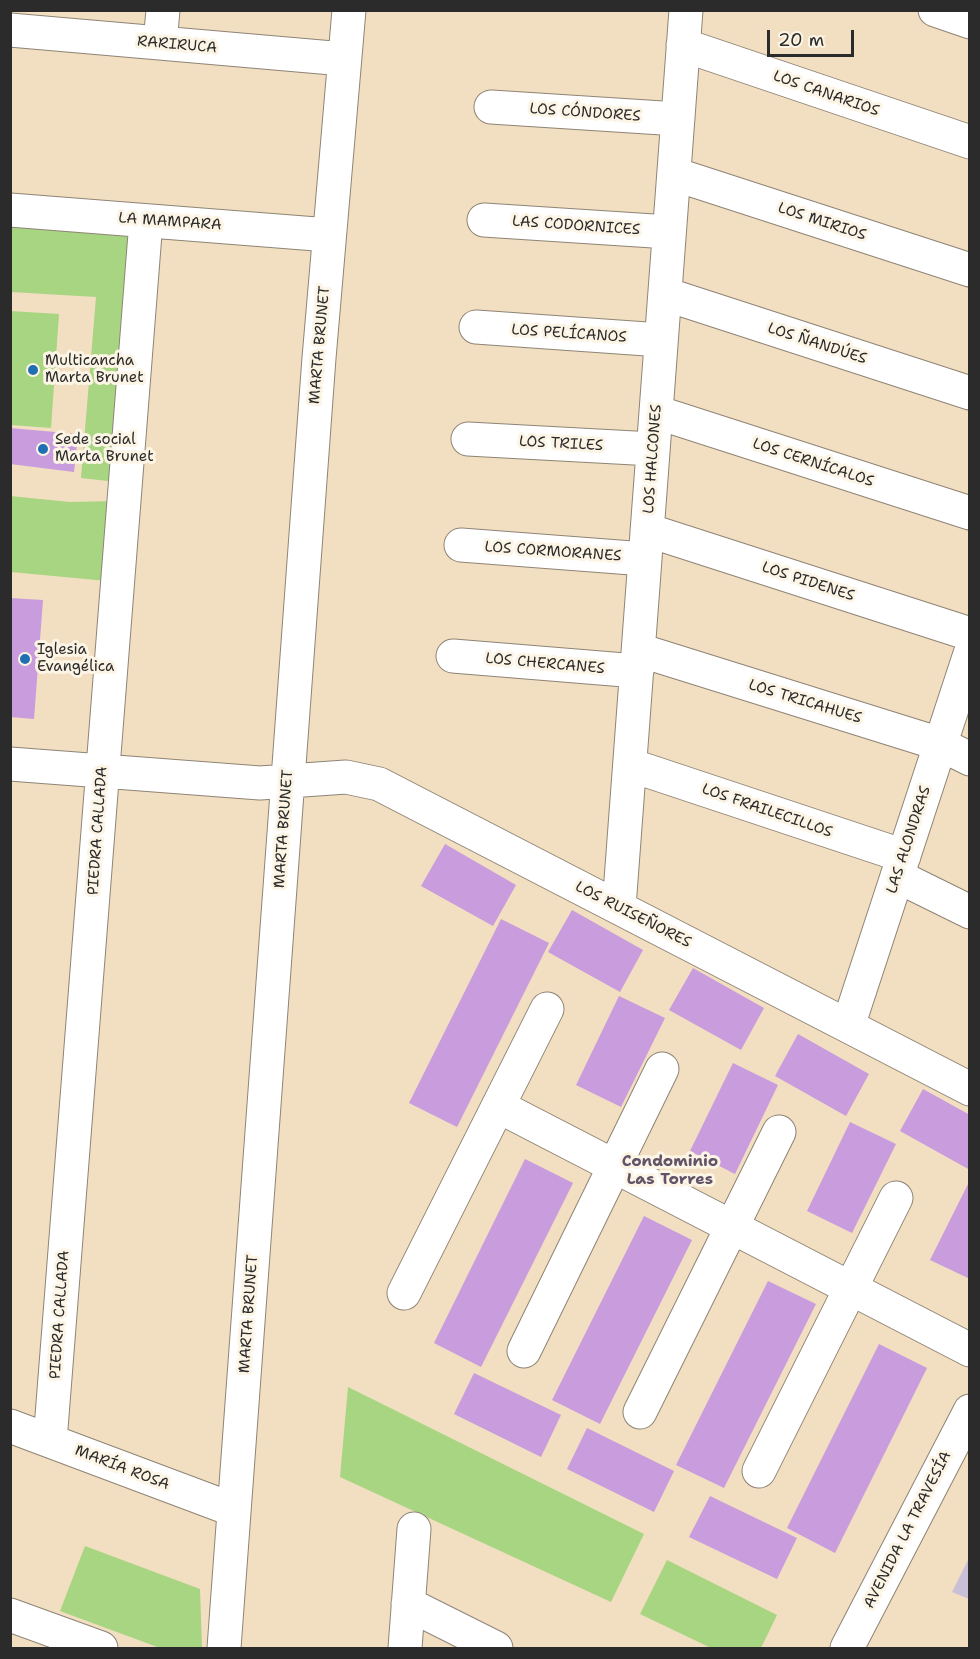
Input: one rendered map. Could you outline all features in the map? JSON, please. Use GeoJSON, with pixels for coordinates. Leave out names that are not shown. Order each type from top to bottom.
{"type":"FeatureCollection","features":[{"type":"Feature","properties":{"kind":"street"},"geometry":{"type":"LineString","coordinates":[[160,43],[163,10]]}},
{"type":"Feature","properties":{"kind":"street","name":"MARTA BRUNET"},"geometry":{"type":"LineString","coordinates":[[224,1648],[329,235],[349,10]]}},
{"type":"Feature","properties":{"kind":"street","name":"LOS HALCONES"},"geometry":{"type":"LineString","coordinates":[[619,907],[686,10]]}},
{"type":"Feature","properties":{"kind":"street"},"geometry":{"type":"LineString","coordinates":[[935,10],[969,22]]}},
{"type":"Feature","properties":{"kind":"street","name":"RARIRUCA"},"geometry":{"type":"LineString","coordinates":[[10,30],[344,59]]}},
{"type":"Feature","properties":{"kind":"street","name":"LOS CANARIOS"},"geometry":{"type":"LineString","coordinates":[[683,45],[969,142]]}},
{"type":"Feature","properties":{"kind":"street","name":"LOS CÓNDORES"},"geometry":{"type":"LineString","coordinates":[[491,107],[678,119]]}},
{"type":"Feature","properties":{"kind":"street","name":"LOS MIRIOS"},"geometry":{"type":"LineString","coordinates":[[674,174],[969,270]]}},
{"type":"Feature","properties":{"kind":"street","name":"LA MAMPARA"},"geometry":{"type":"LineString","coordinates":[[10,210],[329,235]]}},
{"type":"Feature","properties":{"kind":"street","name":"LAS CODORNICES"},"geometry":{"type":"LineString","coordinates":[[484,220],[669,232]]}},
{"type":"Feature","properties":{"kind":"street","name":"PIEDRA CALLADA"},"geometry":{"type":"LineString","coordinates":[[50,1441],[146,221]]}},
{"type":"Feature","properties":{"kind":"street","name":"LOS ÑANDÚES"},"geometry":{"type":"LineString","coordinates":[[665,294],[969,393]]}},
{"type":"Feature","properties":{"kind":"street","name":"LOS PELÍCANOS"},"geometry":{"type":"LineString","coordinates":[[476,327],[661,340]]}},
{"type":"Feature","properties":{"kind":"street","name":"LOS CERNÍCALOS"},"geometry":{"type":"LineString","coordinates":[[656,412],[969,513]]}},
{"type":"Feature","properties":{"kind":"street","name":"LOS TRILES"},"geometry":{"type":"LineString","coordinates":[[468,439],[653,449]]}},
{"type":"Feature","properties":{"kind":"street","name":"LOS CORMORANES"},"geometry":{"type":"LineString","coordinates":[[461,545],[646,545]]}},
{"type":"Feature","properties":{"kind":"street","name":"LOS PIDENES"},"geometry":{"type":"LineString","coordinates":[[646,545],[969,634]]}},
{"type":"Feature","properties":{"kind":"street","name":"LAS ALONDRAS"},"geometry":{"type":"LineString","coordinates":[[848,1026],[969,654]]}},
{"type":"Feature","properties":{"kind":"street","name":"LOS CHERCANES"},"geometry":{"type":"LineString","coordinates":[[453,656],[638,661]]}},
{"type":"Feature","properties":{"kind":"street","name":"LOS TRICAHUES"},"geometry":{"type":"LineString","coordinates":[[638,661],[940,744],[969,759]]}},
{"type":"Feature","properties":{"kind":"street","name":"LOS RUISEÑORES"},"geometry":{"type":"LineString","coordinates":[[10,764],[260,783],[346,777],[379,784],[969,1089]]}},
{"type":"Feature","properties":{"kind":"street","name":"LOS FRAILECILLOS"},"geometry":{"type":"LineString","coordinates":[[630,765],[901,866],[969,912]]}},
{"type":"Feature","properties":{"kind":"street"},"geometry":{"type":"LineString","coordinates":[[404,1293],[547,1009]]}},
{"type":"Feature","properties":{"kind":"street"},"geometry":{"type":"LineString","coordinates":[[524,1351],[662,1069]]}},
{"type":"Feature","properties":{"kind":"street"},"geometry":{"type":"LineString","coordinates":[[498,1106],[969,1350]]}},
{"type":"Feature","properties":{"kind":"street"},"geometry":{"type":"LineString","coordinates":[[640,1412],[779,1132]]}},
{"type":"Feature","properties":{"kind":"street"},"geometry":{"type":"LineString","coordinates":[[759,1471],[896,1198]]}},
{"type":"Feature","properties":{"kind":"street","name":"AVENIDA LA TRAVESÍA"},"geometry":{"type":"LineString","coordinates":[[847,1648],[969,1411]]}},
{"type":"Feature","properties":{"kind":"street","name":"MARÍA ROSA"},"geometry":{"type":"LineString","coordinates":[[10,1426],[234,1510]]}},
{"type":"Feature","properties":{"kind":"street"},"geometry":{"type":"LineString","coordinates":[[405,1648],[414,1529]]}},
{"type":"Feature","properties":{"kind":"street"},"geometry":{"type":"LineString","coordinates":[[408,1604],[496,1648]]}},
{"type":"Feature","properties":{"kind":"street"},"geometry":{"type":"LineString","coordinates":[[10,1614],[59,1641],[101,1648]]}},
{"type":"Feature","properties":{"kind":"shaded area"},"geometry":{"type":"Polygon","coordinates":[[[969,1558],[969,1599],[952,1592],[969,1558]]]}},
{"type":"Feature","properties":{"kind":"green space"},"geometry":{"type":"Polygon","coordinates":[[[10,223],[135,234],[117,482],[81,478],[96,297],[11,292],[10,223]]]}},
{"type":"Feature","properties":{"kind":"green space","name":"Multicancha Marta Brunet"},"geometry":{"type":"Polygon","coordinates":[[[10,311],[59,314],[51,428],[11,425],[10,311]]]}},
{"type":"Feature","properties":{"kind":"green space"},"geometry":{"type":"Polygon","coordinates":[[[10,496],[70,502],[115,501],[107,581],[11,572],[10,496]]]}},
{"type":"Feature","properties":{"kind":"green space"},"geometry":{"type":"Polygon","coordinates":[[[348,1387],[644,1534],[611,1602],[340,1477],[348,1387]]]}},
{"type":"Feature","properties":{"kind":"green space"},"geometry":{"type":"Polygon","coordinates":[[[85,1546],[200,1589],[202,1648],[160,1648],[60,1611],[85,1546]]]}},
{"type":"Feature","properties":{"kind":"green space"},"geometry":{"type":"Polygon","coordinates":[[[667,1560],[777,1615],[761,1648],[711,1648],[640,1614],[667,1560]]]}},
{"type":"Feature","properties":{"kind":"building","name":"Sede social Marta Brunet"},"geometry":{"type":"Polygon","coordinates":[[[10,428],[78,434],[74,472],[10,464],[10,428]]]}},
{"type":"Feature","properties":{"kind":"building","name":"Iglesia Evangélica"},"geometry":{"type":"Polygon","coordinates":[[[10,598],[43,600],[34,719],[10,717],[10,598]]]}},
{"type":"Feature","properties":{"kind":"building"},"geometry":{"type":"Polygon","coordinates":[[[445,844],[516,885],[493,926],[421,886],[445,844]]]}},
{"type":"Feature","properties":{"kind":"building"},"geometry":{"type":"Polygon","coordinates":[[[572,910],[643,950],[620,992],[548,952],[572,910]]]}},
{"type":"Feature","properties":{"kind":"building"},"geometry":{"type":"Polygon","coordinates":[[[501,919],[549,943],[457,1127],[409,1103],[501,919]]]}},
{"type":"Feature","properties":{"kind":"building"},"geometry":{"type":"Polygon","coordinates":[[[693,968],[764,1008],[741,1050],[669,1010],[693,968]]]}},
{"type":"Feature","properties":{"kind":"building"},"geometry":{"type":"Polygon","coordinates":[[[619,996],[665,1018],[621,1107],[576,1085],[619,996]]]}},
{"type":"Feature","properties":{"kind":"building"},"geometry":{"type":"Polygon","coordinates":[[[798,1034],[869,1074],[846,1116],[775,1076],[798,1034]]]}},
{"type":"Feature","properties":{"kind":"building"},"geometry":{"type":"Polygon","coordinates":[[[733,1063],[778,1085],[735,1174],[690,1151],[733,1063]]]}},
{"type":"Feature","properties":{"kind":"building"},"geometry":{"type":"Polygon","coordinates":[[[923,1089],[970,1115],[970,1170],[900,1131],[923,1089]]]}},
{"type":"Feature","properties":{"kind":"building"},"geometry":{"type":"Polygon","coordinates":[[[850,1122],[896,1144],[852,1233],[807,1211],[850,1122]]]}},
{"type":"Feature","properties":{"kind":"building"},"geometry":{"type":"Polygon","coordinates":[[[525,1159],[573,1183],[481,1367],[434,1343],[525,1159]]]}},
{"type":"Feature","properties":{"kind":"building"},"geometry":{"type":"Polygon","coordinates":[[[970,1180],[970,1279],[930,1260],[970,1180]]]}},
{"type":"Feature","properties":{"kind":"building"},"geometry":{"type":"Polygon","coordinates":[[[644,1216],[692,1240],[600,1424],[552,1400],[644,1216]]]}},
{"type":"Feature","properties":{"kind":"building"},"geometry":{"type":"Polygon","coordinates":[[[768,1281],[816,1304],[724,1488],[676,1465],[768,1281]]]}},
{"type":"Feature","properties":{"kind":"building"},"geometry":{"type":"Polygon","coordinates":[[[879,1344],[927,1368],[835,1553],[787,1528],[879,1344]]]}},
{"type":"Feature","properties":{"kind":"building"},"geometry":{"type":"Polygon","coordinates":[[[474,1373],[561,1415],[541,1457],[454,1414],[474,1373]]]}},
{"type":"Feature","properties":{"kind":"building"},"geometry":{"type":"Polygon","coordinates":[[[587,1428],[674,1471],[654,1512],[567,1469],[587,1428]]]}},
{"type":"Feature","properties":{"kind":"building"},"geometry":{"type":"Polygon","coordinates":[[[710,1496],[797,1538],[777,1579],[689,1537],[710,1496]]]}},
{"type":"Feature","properties":{"kind":"place","name":"Multicancha Marta Brunet"},"geometry":{"type":"Point","coordinates":[33,370]}},
{"type":"Feature","properties":{"kind":"place","name":"Sede social Marta Brunet"},"geometry":{"type":"Point","coordinates":[43,449]}},
{"type":"Feature","properties":{"kind":"place","name":"Iglesia Evangélica"},"geometry":{"type":"Point","coordinates":[25,659]}},
{"type":"Feature","properties":{"kind":"district","name":"Condominio Las Torres"},"geometry":{"type":"Point","coordinates":[670,1171]}}]}
